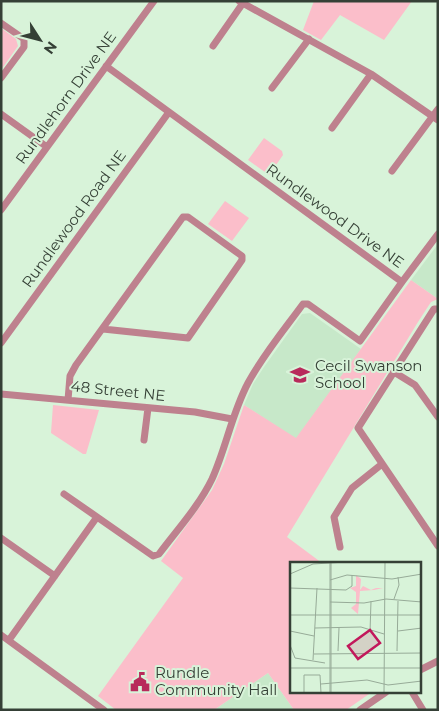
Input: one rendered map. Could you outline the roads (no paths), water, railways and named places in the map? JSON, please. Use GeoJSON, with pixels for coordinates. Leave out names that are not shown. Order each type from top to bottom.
{"type":"FeatureCollection","features":[{"type":"Feature","properties":{"kind":"street","name":"Rundlehorn Drive NE"},"geometry":{"type":"LineString","coordinates":[[1,210],[154,1]]}},
{"type":"Feature","properties":{"kind":"street"},"geometry":{"type":"LineString","coordinates":[[213,46],[241,2],[371,74],[435,118]]}},
{"type":"Feature","properties":{"kind":"street"},"geometry":{"type":"LineString","coordinates":[[1,23],[24,39],[24,47],[1,78]]}},
{"type":"Feature","properties":{"kind":"street"},"geometry":{"type":"LineString","coordinates":[[272,88],[309,39]]}},
{"type":"Feature","properties":{"kind":"street","name":"Rundlewood Drive NE"},"geometry":{"type":"LineString","coordinates":[[96,517],[153,556],[159,554],[211,481],[220,460],[232,419],[254,372],[303,304],[308,304],[360,341],[402,282],[106,66]]}},
{"type":"Feature","properties":{"kind":"street"},"geometry":{"type":"LineString","coordinates":[[332,128],[371,74]]}},
{"type":"Feature","properties":{"kind":"street"},"geometry":{"type":"LineString","coordinates":[[392,171],[435,118],[438,109]]}},
{"type":"Feature","properties":{"kind":"street","name":"Rundlewood Road NE"},"geometry":{"type":"LineString","coordinates":[[1,343],[169,112]]}},
{"type":"Feature","properties":{"kind":"street"},"geometry":{"type":"LineString","coordinates":[[1,114],[47,148]]}},
{"type":"Feature","properties":{"kind":"street"},"geometry":{"type":"LineString","coordinates":[[68,400],[70,376],[76,365],[183,217],[188,216],[242,256],[242,260],[188,338],[103,329]]}},
{"type":"Feature","properties":{"kind":"street"},"geometry":{"type":"LineString","coordinates":[[402,282],[438,234]]}},
{"type":"Feature","properties":{"kind":"street"},"geometry":{"type":"LineString","coordinates":[[438,309],[434,309],[358,428],[438,546]]}},
{"type":"Feature","properties":{"kind":"street"},"geometry":{"type":"LineString","coordinates":[[394,372],[415,385],[438,417]]}},
{"type":"Feature","properties":{"kind":"street","name":"48 Street NE"},"geometry":{"type":"LineString","coordinates":[[1,394],[195,412],[232,419]]}},
{"type":"Feature","properties":{"kind":"street"},"geometry":{"type":"LineString","coordinates":[[144,440],[148,408]]}},
{"type":"Feature","properties":{"kind":"street"},"geometry":{"type":"LineString","coordinates":[[340,547],[334,517],[352,488],[382,464]]}},
{"type":"Feature","properties":{"kind":"street"},"geometry":{"type":"LineString","coordinates":[[8,640],[96,517],[64,494]]}},
{"type":"Feature","properties":{"kind":"street"},"geometry":{"type":"LineString","coordinates":[[1,538],[55,576]]}},
{"type":"Feature","properties":{"kind":"street"},"geometry":{"type":"LineString","coordinates":[[1,635],[104,710]]}},
{"type":"Feature","properties":{"kind":"street"},"geometry":{"type":"LineString","coordinates":[[422,669],[438,661]]}},
{"type":"Feature","properties":{"kind":"street"},"geometry":{"type":"LineString","coordinates":[[360,710],[383,694]]}},
{"type":"Feature","properties":{"kind":"street"},"geometry":{"type":"LineString","coordinates":[[413,694],[423,710]]}},
{"type":"Feature","properties":{"kind":"place","name":"Cecil Swanson School"},"geometry":{"type":"Point","coordinates":[300,375]}},
{"type":"Feature","properties":{"kind":"place","name":"Rundle Community Hall"},"geometry":{"type":"Point","coordinates":[140,682]}}]}
